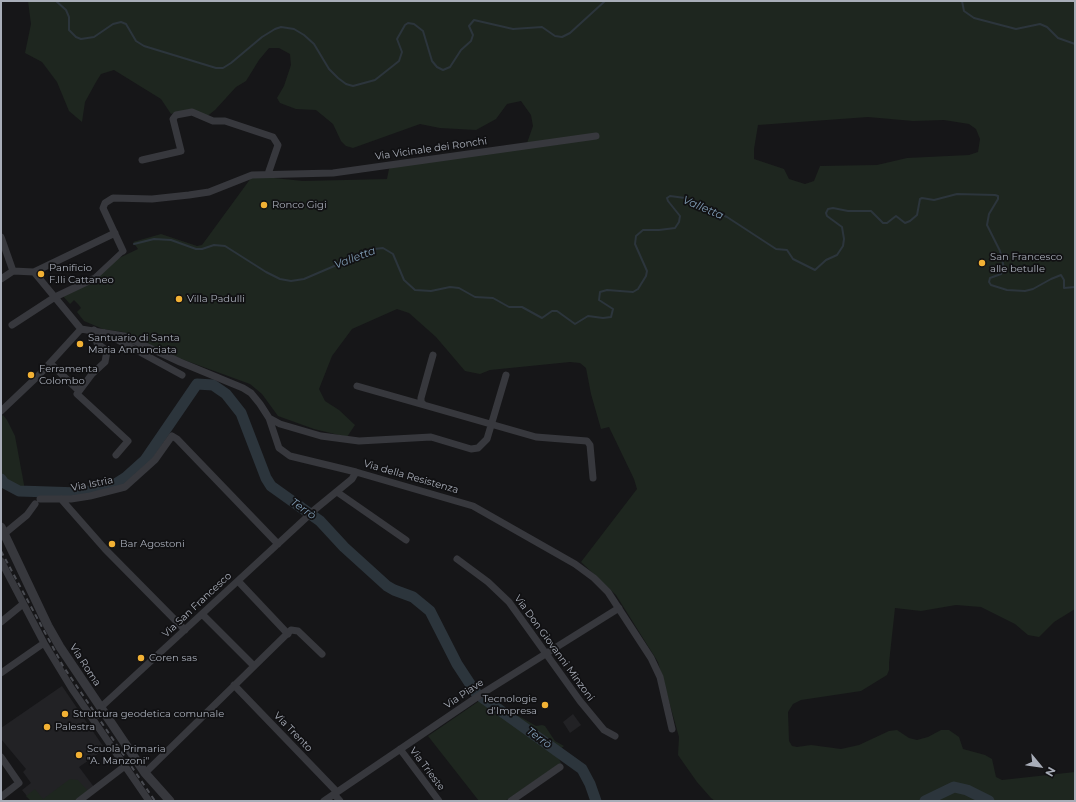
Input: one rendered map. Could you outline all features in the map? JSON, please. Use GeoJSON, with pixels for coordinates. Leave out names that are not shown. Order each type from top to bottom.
{"type":"FeatureCollection","features":[{"type":"Feature","properties":{"kind":"street"},"geometry":{"type":"LineString","coordinates":[[142,160],[181,151],[174,119],[176,115],[192,112],[213,121],[225,121],[273,137],[278,145],[268,174]]}},
{"type":"Feature","properties":{"kind":"street","name":"Via Vicinale dei Ronchi"},"geometry":{"type":"LineString","coordinates":[[123,251],[103,208],[105,203],[113,198],[152,198],[190,195],[209,192],[252,175],[333,174],[596,136]]}},
{"type":"Feature","properties":{"kind":"street"},"geometry":{"type":"LineString","coordinates":[[1,279],[13,271],[34,272],[115,233]]}},
{"type":"Feature","properties":{"kind":"street"},"geometry":{"type":"LineString","coordinates":[[1,237],[13,271]]}},
{"type":"Feature","properties":{"kind":"street"},"geometry":{"type":"LineString","coordinates":[[12,325],[55,297],[93,279],[123,251]]}},
{"type":"Feature","properties":{"kind":"street"},"geometry":{"type":"LineString","coordinates":[[1,411],[50,363],[81,329],[34,272]]}},
{"type":"Feature","properties":{"kind":"street","name":"Via della Resistenza"},"geometry":{"type":"LineString","coordinates":[[81,329],[124,336],[174,360],[240,386],[255,397],[269,418],[277,445],[284,453],[297,458],[356,472],[458,500],[480,509],[579,566],[604,587],[656,667],[672,728]]}},
{"type":"Feature","properties":{"kind":"street"},"geometry":{"type":"LineString","coordinates":[[94,330],[97,343],[107,352],[105,362],[92,374],[77,394],[89,407],[128,441],[116,455]]}},
{"type":"Feature","properties":{"kind":"street"},"geometry":{"type":"LineString","coordinates":[[105,333],[182,375]]}},
{"type":"Feature","properties":{"kind":"street"},"geometry":{"type":"LineString","coordinates":[[424,405],[420,402],[433,355]]}},
{"type":"Feature","properties":{"kind":"street"},"geometry":{"type":"LineString","coordinates":[[50,363],[79,392]]}},
{"type":"Feature","properties":{"kind":"street"},"geometry":{"type":"LineString","coordinates":[[269,418],[280,424],[321,436],[359,441],[431,437],[473,449],[484,444],[492,424],[506,375]]}},
{"type":"Feature","properties":{"kind":"street"},"geometry":{"type":"LineString","coordinates":[[357,386],[536,437],[587,441],[590,445],[593,478]]}},
{"type":"Feature","properties":{"kind":"street","name":"Via Istria"},"geometry":{"type":"LineString","coordinates":[[3,531],[27,515],[38,501],[90,496],[125,487],[152,463],[172,436],[177,439],[278,544]]}},
{"type":"Feature","properties":{"kind":"street"},"geometry":{"type":"LineString","coordinates":[[313,511],[352,479],[356,472]]}},
{"type":"Feature","properties":{"kind":"street"},"geometry":{"type":"LineString","coordinates":[[337,492],[406,540]]}},
{"type":"Feature","properties":{"kind":"street"},"geometry":{"type":"LineString","coordinates":[[61,499],[105,549],[185,630]]}},
{"type":"Feature","properties":{"kind":"street","name":"Via San Francesco"},"geometry":{"type":"LineString","coordinates":[[100,708],[307,518]]}},
{"type":"Feature","properties":{"kind":"street","name":"Via Roma"},"geometry":{"type":"LineString","coordinates":[[3,531],[48,626],[100,708],[145,773],[170,801]]}},
{"type":"Feature","properties":{"kind":"street","name":"Via Don Giovanni Minzoni"},"geometry":{"type":"LineString","coordinates":[[457,559],[502,594],[548,654],[580,701],[606,732],[615,736]]}},
{"type":"Feature","properties":{"kind":"street"},"geometry":{"type":"LineString","coordinates":[[1,561],[44,643],[72,689],[148,801]]}},
{"type":"Feature","properties":{"kind":"street"},"geometry":{"type":"LineString","coordinates":[[238,581],[288,634]]}},
{"type":"Feature","properties":{"kind":"street"},"geometry":{"type":"LineString","coordinates":[[1,622],[23,604]]}},
{"type":"Feature","properties":{"kind":"street","name":"Via Piave"},"geometry":{"type":"LineString","coordinates":[[324,801],[483,693],[548,654],[619,608]]}},
{"type":"Feature","properties":{"kind":"street"},"geometry":{"type":"LineString","coordinates":[[202,614],[254,666]]}},
{"type":"Feature","properties":{"kind":"street"},"geometry":{"type":"LineString","coordinates":[[145,773],[234,685],[293,630],[298,631],[322,654]]}},
{"type":"Feature","properties":{"kind":"street"},"geometry":{"type":"LineString","coordinates":[[1,673],[44,643]]}},
{"type":"Feature","properties":{"kind":"street","name":"Via Trento"},"geometry":{"type":"LineString","coordinates":[[234,685],[336,793],[340,801]]}},
{"type":"Feature","properties":{"kind":"street","name":"Via Trieste"},"geometry":{"type":"LineString","coordinates":[[400,749],[439,801]]}},
{"type":"Feature","properties":{"kind":"street"},"geometry":{"type":"LineString","coordinates":[[1,757],[20,783],[1,797]]}},
{"type":"Feature","properties":{"kind":"street"},"geometry":{"type":"LineString","coordinates":[[79,801],[125,766]]}},
{"type":"Feature","properties":{"kind":"street"},"geometry":{"type":"LineString","coordinates":[[511,801],[560,767]]}},
{"type":"Feature","properties":{"kind":"shaded area"},"geometry":{"type":"Polygon","coordinates":[[[28,1],[1075,1],[1075,609],[1054,622],[1039,637],[1028,635],[1015,624],[981,607],[956,605],[921,611],[895,608],[889,670],[887,675],[861,691],[801,700],[793,704],[788,712],[789,741],[792,746],[797,747],[811,745],[841,749],[859,745],[889,731],[897,730],[909,738],[917,740],[928,737],[941,730],[949,730],[959,737],[963,749],[985,755],[992,759],[996,777],[1002,780],[1075,772],[1075,801],[715,801],[711,798],[697,782],[678,755],[679,737],[658,662],[616,595],[581,562],[637,489],[634,479],[609,427],[601,429],[591,394],[586,368],[580,363],[570,362],[490,370],[480,374],[465,371],[436,337],[409,313],[397,309],[352,329],[332,356],[319,389],[325,401],[339,410],[355,425],[347,437],[314,429],[278,416],[262,394],[250,384],[176,357],[123,332],[103,329],[84,321],[77,312],[81,308],[78,304],[74,300],[70,304],[62,295],[87,284],[117,259],[138,249],[133,242],[161,234],[197,246],[202,245],[251,178],[274,178],[303,181],[387,179],[389,169],[400,162],[417,158],[431,158],[527,143],[533,126],[531,115],[521,101],[507,104],[496,119],[476,130],[440,128],[420,124],[353,148],[346,146],[341,141],[333,124],[316,110],[296,109],[280,103],[277,98],[284,86],[291,65],[290,54],[279,48],[269,48],[259,60],[246,81],[236,87],[215,110],[206,117],[180,111],[171,114],[161,99],[114,70],[101,74],[96,82],[85,102],[82,122],[69,111],[57,82],[42,62],[25,53],[31,24],[28,1]],[[868,117],[758,125],[754,159],[784,169],[789,179],[805,184],[814,181],[820,166],[877,165],[907,158],[969,155],[978,152],[980,139],[976,129],[969,124],[944,120],[913,121],[868,117]]]}},
{"type":"Feature","properties":{"kind":"shaded area"},"geometry":{"type":"Polygon","coordinates":[[[3,415],[15,436],[25,490],[10,484],[1,477],[1,417],[3,415]]]}},
{"type":"Feature","properties":{"kind":"shaded area"},"geometry":{"type":"Polygon","coordinates":[[[62,686],[105,749],[79,767],[94,787],[74,801],[31,801],[22,790],[31,783],[23,772],[26,769],[1,739],[1,728],[62,686]]]}},
{"type":"Feature","properties":{"kind":"shaded area"},"geometry":{"type":"Polygon","coordinates":[[[482,699],[525,732],[529,737],[537,742],[543,743],[556,753],[561,763],[505,801],[479,801],[428,736],[482,699]]]}},
{"type":"Feature","properties":{"kind":"shaded area"},"geometry":{"type":"Polygon","coordinates":[[[488,700],[498,702],[536,726],[545,726],[555,741],[564,746],[559,750],[520,725],[488,700]]]}},
{"type":"Feature","properties":{"kind":"shaded area"},"geometry":{"type":"Polygon","coordinates":[[[573,714],[581,725],[570,733],[563,722],[573,714]]]}},
{"type":"Feature","properties":{"kind":"shaded area"},"geometry":{"type":"Polygon","coordinates":[[[70,779],[78,780],[88,791],[74,801],[31,801],[26,796],[35,789],[43,799],[70,779]]]}},
{"type":"Feature","properties":{"kind":"waterway"},"geometry":{"type":"LineString","coordinates":[[56,1],[66,10],[69,17],[69,30],[76,37],[81,39],[94,37],[113,24],[121,22],[126,24],[136,41],[144,46],[216,68],[223,68],[231,63],[262,37],[275,29],[281,27],[294,29],[314,44],[329,69],[338,78],[346,84],[353,86],[375,80],[399,61],[402,52],[397,39],[405,25],[408,23],[414,24],[423,31],[432,61],[437,67],[443,70],[450,67],[461,50],[471,41],[473,35],[469,26],[474,20],[513,29],[542,27],[555,36],[562,37],[570,33],[605,1]]}},
{"type":"Feature","properties":{"kind":"waterway"},"geometry":{"type":"LineString","coordinates":[[962,1],[964,11],[974,18],[1016,29],[1040,24],[1047,27],[1058,38],[1075,44]]}},
{"type":"Feature","properties":{"kind":"waterway","name":"Valletta"},"geometry":{"type":"LineString","coordinates":[[134,244],[154,239],[171,240],[196,249],[202,249],[214,245],[225,246],[266,272],[280,279],[291,281],[304,279],[374,249],[383,248],[393,254],[404,280],[415,290],[431,291],[450,287],[459,288],[475,297],[493,298],[509,307],[522,307],[542,318],[552,311],[557,311],[575,324],[588,316],[603,318],[611,317],[613,309],[599,300],[600,292],[607,290],[633,292],[638,289],[646,276],[647,271],[635,244],[636,236],[643,230],[675,228],[679,222],[680,216],[668,201],[667,198],[670,196],[685,198],[727,217],[776,249],[787,250],[793,259],[815,270],[826,260],[837,255],[843,246],[844,239],[842,227],[827,216],[826,213],[828,209],[833,208],[848,211],[871,211],[883,223],[887,223],[896,216],[905,223],[917,215],[920,199],[922,198],[934,200],[957,194],[995,195],[998,196],[998,199],[989,214],[987,225],[1000,251],[1004,268],[1001,274],[990,278],[989,282],[991,285],[1007,290],[1025,291],[1033,289],[1061,275],[1064,280],[1064,288],[1075,287]]}},
{"type":"Feature","properties":{"kind":"waterway","name":"Terrò"},"geometry":{"type":"LineString","coordinates":[[1,479],[4,483],[19,491],[80,493],[114,485],[125,478],[145,460],[197,384],[213,385],[226,394],[241,413],[266,478],[271,486],[320,521],[344,547],[387,586],[413,597],[430,611],[457,664],[476,693],[582,769],[590,784],[596,801]]}},
{"type":"Feature","properties":{"kind":"waterway","name":"Terrò"},"geometry":{"type":"LineString","coordinates":[[925,801],[954,787],[967,790],[989,801]]}},
{"type":"Feature","properties":{"kind":"railway"},"geometry":{"type":"LineString","coordinates":[[1,551],[63,666],[155,801]]}},
{"type":"Feature","properties":{"kind":"place","name":"Ronco Gigi"},"geometry":{"type":"Point","coordinates":[264,205]}},
{"type":"Feature","properties":{"kind":"place","name":"San Francesco alle betulle"},"geometry":{"type":"Point","coordinates":[982,263]}},
{"type":"Feature","properties":{"kind":"place","name":"Panificio F.lli Cattaneo"},"geometry":{"type":"Point","coordinates":[41,274]}},
{"type":"Feature","properties":{"kind":"place","name":"Villa Padulli"},"geometry":{"type":"Point","coordinates":[179,299]}},
{"type":"Feature","properties":{"kind":"place","name":"Santuario di Santa Maria Annunciata"},"geometry":{"type":"Point","coordinates":[80,344]}},
{"type":"Feature","properties":{"kind":"place","name":"Ferramenta Colombo"},"geometry":{"type":"Point","coordinates":[31,375]}},
{"type":"Feature","properties":{"kind":"place","name":"Bar Agostoni"},"geometry":{"type":"Point","coordinates":[112,544]}},
{"type":"Feature","properties":{"kind":"place","name":"Coren sas"},"geometry":{"type":"Point","coordinates":[141,658]}},
{"type":"Feature","properties":{"kind":"place","name":"Tecnologie d'Impresa"},"geometry":{"type":"Point","coordinates":[545,705]}},
{"type":"Feature","properties":{"kind":"place","name":"Struttura geodetica comunale"},"geometry":{"type":"Point","coordinates":[65,714]}},
{"type":"Feature","properties":{"kind":"place","name":"Palestra"},"geometry":{"type":"Point","coordinates":[47,727]}},
{"type":"Feature","properties":{"kind":"place","name":"Scuola Primaria \"A. Manzoni\""},"geometry":{"type":"Point","coordinates":[79,755]}}]}
